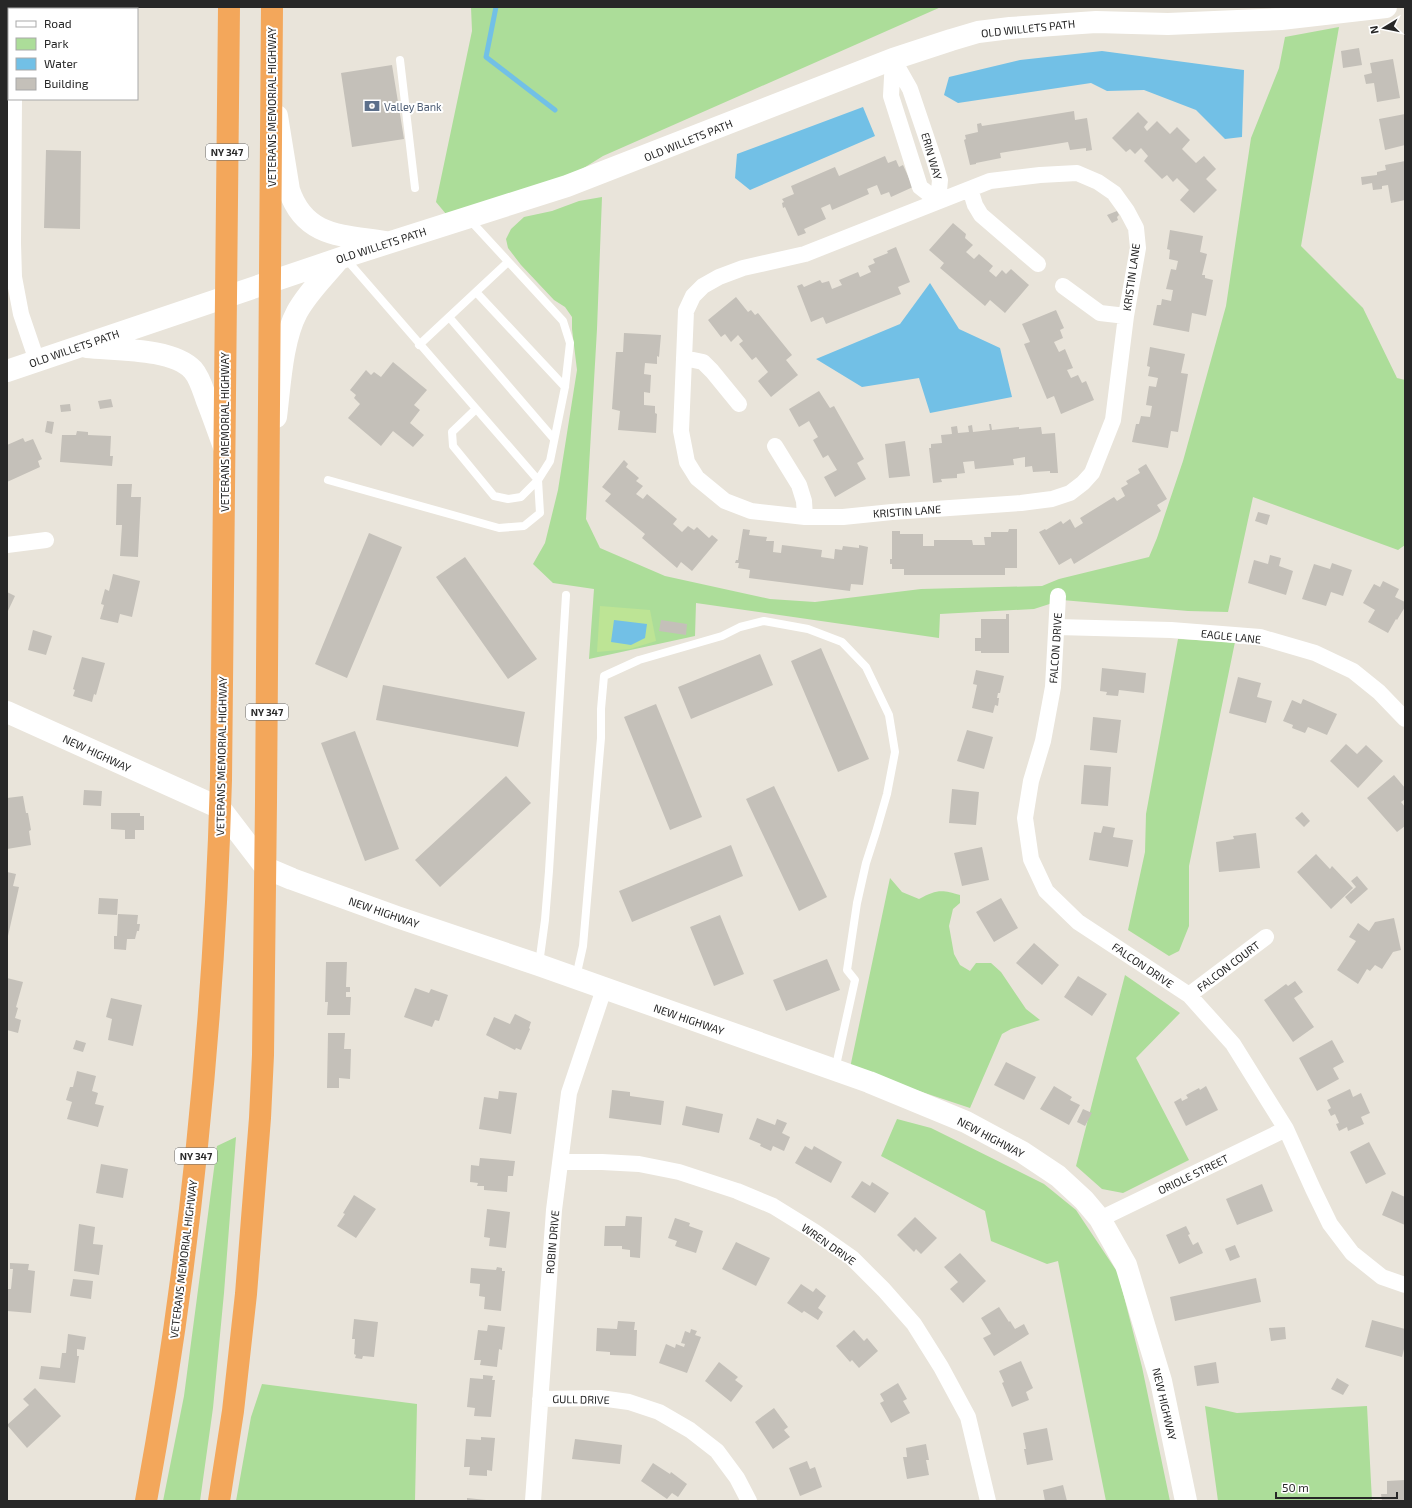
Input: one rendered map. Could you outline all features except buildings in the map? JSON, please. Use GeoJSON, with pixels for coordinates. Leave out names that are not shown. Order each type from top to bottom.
{"type":"FeatureCollection","features":[{"type":"Feature","properties":{"kind":"highway","name":"VETERANS MEMORIAL HIGHWAY"},"geometry":{"type":"LineString","coordinates":[[146,1501],[176,1317],[192,1194],[203,1085],[212,967],[220,808],[229,7]]}},
{"type":"Feature","properties":{"kind":"highway","name":"VETERANS MEMORIAL HIGHWAY"},"geometry":{"type":"LineString","coordinates":[[219,1501],[239,1359],[251,1235],[263,1055],[266,868],[272,7]]}},
{"type":"Feature","properties":{"kind":"main road","name":"OLD WILLETS PATH"},"geometry":{"type":"LineString","coordinates":[[7,371],[341,258],[567,186],[893,59],[978,32],[1010,28],[1096,22],[1168,24],[1281,19],[1386,7]]}},
{"type":"Feature","properties":{"kind":"main road"},"geometry":{"type":"LineString","coordinates":[[272,77],[287,181],[293,200],[300,211],[312,224],[323,230],[389,243]]}},
{"type":"Feature","properties":{"kind":"main road"},"geometry":{"type":"LineString","coordinates":[[269,464],[284,363],[292,325],[304,300],[341,258]]}},
{"type":"Feature","properties":{"kind":"main road"},"geometry":{"type":"LineString","coordinates":[[78,346],[162,354],[178,359],[187,365],[194,371],[201,384],[224,447]]}},
{"type":"Feature","properties":{"kind":"main road","name":"NEW HIGHWAY"},"geometry":{"type":"LineString","coordinates":[[7,712],[220,808],[266,868],[397,917],[539,965],[869,1082],[966,1122],[1022,1152],[1058,1176],[1084,1200],[1100,1219],[1126,1265],[1161,1381],[1186,1501]]}},
{"type":"Feature","properties":{"kind":"street","name":"ERIN WAY"},"geometry":{"type":"LineString","coordinates":[[893,59],[891,96],[920,187],[938,201]]}},
{"type":"Feature","properties":{"kind":"street","name":"ERIN WAY"},"geometry":{"type":"LineString","coordinates":[[893,59],[910,89],[934,160],[940,180],[938,201]]}},
{"type":"Feature","properties":{"kind":"street"},"geometry":{"type":"LineString","coordinates":[[11,108],[13,243],[11,279],[37,361]]}},
{"type":"Feature","properties":{"kind":"street","name":"KRISTIN LANE"},"geometry":{"type":"LineString","coordinates":[[1077,173],[1098,182],[1114,193],[1127,210],[1136,228],[1138,248],[1126,316],[1114,420],[1092,473],[1083,483],[1070,493],[1052,499],[1022,503],[843,517],[805,517],[751,511],[725,501],[697,478],[687,462],[681,431],[686,311],[693,296],[703,286],[719,277],[744,268],[805,254],[970,189],[990,181],[1040,175],[1077,173]]}},
{"type":"Feature","properties":{"kind":"street"},"geometry":{"type":"LineString","coordinates":[[970,189],[975,205],[981,215],[1038,264]]}},
{"type":"Feature","properties":{"kind":"street"},"geometry":{"type":"LineString","coordinates":[[1063,286],[1100,313],[1126,316]]}},
{"type":"Feature","properties":{"kind":"street"},"geometry":{"type":"LineString","coordinates":[[684,358],[703,362],[712,370],[739,404]]}},
{"type":"Feature","properties":{"kind":"street"},"geometry":{"type":"LineString","coordinates":[[775,446],[799,485],[804,501],[805,517]]}},
{"type":"Feature","properties":{"kind":"street"},"geometry":{"type":"LineString","coordinates":[[7,545],[46,540]]}},
{"type":"Feature","properties":{"kind":"street","name":"FALCON DRIVE"},"geometry":{"type":"LineString","coordinates":[[1058,596],[1052,687],[1043,741],[1031,781],[1025,818],[1031,859],[1046,891],[1078,922],[1189,995],[1233,1044],[1286,1129],[1330,1224],[1352,1253],[1382,1277],[1405,1285]]}},
{"type":"Feature","properties":{"kind":"street","name":"EAGLE LANE"},"geometry":{"type":"LineString","coordinates":[[1057,627],[1171,630],[1260,638],[1315,652],[1353,670],[1379,692],[1405,719]]}},
{"type":"Feature","properties":{"kind":"street","name":"FALCON COURT"},"geometry":{"type":"LineString","coordinates":[[1189,995],[1266,937]]}},
{"type":"Feature","properties":{"kind":"street","name":"ROBIN DRIVE"},"geometry":{"type":"LineString","coordinates":[[533,1501],[554,1210],[569,1094],[604,989]]}},
{"type":"Feature","properties":{"kind":"street","name":"ORIOLE STREET"},"geometry":{"type":"LineString","coordinates":[[1100,1219],[1286,1129]]}},
{"type":"Feature","properties":{"kind":"street","name":"WREN DRIVE"},"geometry":{"type":"LineString","coordinates":[[561,1162],[639,1164],[679,1172],[708,1181],[773,1206],[815,1232],[852,1258],[884,1290],[914,1324],[941,1367],[968,1417],[988,1501]]}},
{"type":"Feature","properties":{"kind":"street","name":"GULL DRIVE"},"geometry":{"type":"LineString","coordinates":[[540,1399],[600,1398],[629,1402],[659,1412],[690,1430],[717,1451],[737,1478],[749,1501]]}},
{"type":"Feature","properties":{"kind":"lane"},"geometry":{"type":"LineString","coordinates":[[400,60],[415,188]]}},
{"type":"Feature","properties":{"kind":"lane"},"geometry":{"type":"LineString","coordinates":[[468,217],[563,321],[570,343],[565,386],[550,461],[538,480],[521,496],[508,499],[494,496],[453,446],[452,432],[476,409]]}},
{"type":"Feature","properties":{"kind":"lane"},"geometry":{"type":"LineString","coordinates":[[328,480],[499,528],[524,526],[540,514],[538,480],[341,258]]}},
{"type":"Feature","properties":{"kind":"lane"},"geometry":{"type":"LineString","coordinates":[[419,345],[508,262]]}},
{"type":"Feature","properties":{"kind":"lane"},"geometry":{"type":"LineString","coordinates":[[476,292],[565,386]]}},
{"type":"Feature","properties":{"kind":"lane"},"geometry":{"type":"LineString","coordinates":[[449,317],[554,439]]}},
{"type":"Feature","properties":{"kind":"lane"},"geometry":{"type":"LineString","coordinates":[[539,965],[545,920],[549,871],[566,595]]}},
{"type":"Feature","properties":{"kind":"lane"},"geometry":{"type":"LineString","coordinates":[[576,978],[583,946],[601,738],[601,709],[604,676],[639,660],[722,636],[740,627],[764,621],[808,629],[842,642],[866,667],[889,714],[895,752],[887,794],[866,863],[857,903],[847,970],[855,980],[835,1071]]}},
{"type":"Feature","properties":{"kind":"green space"},"geometry":{"type":"Polygon","coordinates":[[[471,7],[941,7],[603,156],[566,179],[446,214],[436,202],[472,31],[471,7]]]}},
{"type":"Feature","properties":{"kind":"green space"},"geometry":{"type":"Polygon","coordinates":[[[1339,27],[1301,246],[1363,308],[1397,378],[1405,380],[1405,545],[1398,550],[1253,497],[1228,612],[1188,611],[1062,600],[1034,609],[940,614],[939,638],[696,603],[695,636],[589,659],[594,589],[553,583],[533,564],[545,543],[558,490],[577,370],[572,317],[565,307],[554,300],[521,265],[508,248],[506,239],[511,229],[524,217],[552,211],[579,201],[602,197],[597,329],[586,519],[600,548],[665,576],[770,599],[815,602],[921,589],[1042,586],[1059,579],[1149,557],[1183,461],[1226,306],[1251,138],[1279,68],[1285,37],[1339,27]]]}},
{"type":"Feature","properties":{"kind":"green space"},"geometry":{"type":"Polygon","coordinates":[[[600,606],[650,610],[656,641],[630,649],[597,652],[600,606]]]}},
{"type":"Feature","properties":{"kind":"green space"},"geometry":{"type":"Polygon","coordinates":[[[1178,639],[1235,642],[1189,866],[1189,926],[1179,951],[1169,956],[1128,930],[1145,852],[1146,814],[1178,639]]]}},
{"type":"Feature","properties":{"kind":"green space"},"geometry":{"type":"Polygon","coordinates":[[[890,878],[902,892],[919,899],[939,891],[960,895],[960,903],[953,909],[949,926],[954,954],[960,965],[970,971],[976,963],[991,963],[1001,972],[1026,1009],[1040,1020],[1011,1029],[1002,1034],[970,1108],[850,1068],[890,878]]]}},
{"type":"Feature","properties":{"kind":"green space"},"geometry":{"type":"Polygon","coordinates":[[[1125,975],[1180,1013],[1136,1058],[1189,1160],[1123,1193],[1102,1189],[1076,1166],[1125,975]]]}},
{"type":"Feature","properties":{"kind":"green space"},"geometry":{"type":"Polygon","coordinates":[[[897,1119],[931,1128],[1044,1184],[1076,1210],[1118,1273],[1142,1367],[1170,1501],[1106,1501],[1058,1261],[1047,1264],[991,1241],[985,1211],[881,1156],[897,1119]]]}},
{"type":"Feature","properties":{"kind":"green space"},"geometry":{"type":"Polygon","coordinates":[[[236,1137],[224,1293],[213,1408],[200,1501],[163,1501],[184,1396],[217,1146],[236,1137]]]}},
{"type":"Feature","properties":{"kind":"green space"},"geometry":{"type":"Polygon","coordinates":[[[262,1384],[417,1404],[415,1501],[236,1501],[251,1417],[262,1384]]]}},
{"type":"Feature","properties":{"kind":"green space"},"geometry":{"type":"Polygon","coordinates":[[[1205,1406],[1237,1413],[1367,1406],[1372,1501],[1218,1501],[1205,1406]]]}},
{"type":"Feature","properties":{"kind":"water"},"geometry":{"type":"Polygon","coordinates":[[[1102,51],[1244,70],[1242,137],[1225,139],[1196,110],[1144,90],[1107,91],[1091,83],[958,103],[944,95],[949,77],[1020,60],[1102,51]]]}},
{"type":"Feature","properties":{"kind":"water"},"geometry":{"type":"Polygon","coordinates":[[[863,107],[875,136],[750,190],[735,178],[737,154],[863,107]]]}},
{"type":"Feature","properties":{"kind":"water"},"geometry":{"type":"Polygon","coordinates":[[[930,283],[959,329],[1000,348],[1012,397],[930,413],[919,378],[862,387],[816,359],[900,324],[930,283]]]}},
{"type":"Feature","properties":{"kind":"water"},"geometry":{"type":"Polygon","coordinates":[[[614,620],[647,624],[645,638],[631,645],[611,642],[614,620]]]}},
{"type":"Feature","properties":{"kind":"waterway"},"geometry":{"type":"LineString","coordinates":[[496,7],[486,57],[555,110]]}},
{"type":"Feature","properties":{"kind":"place","name":"Valley Bank"},"geometry":{"type":"Point","coordinates":[372,106]}}]}
